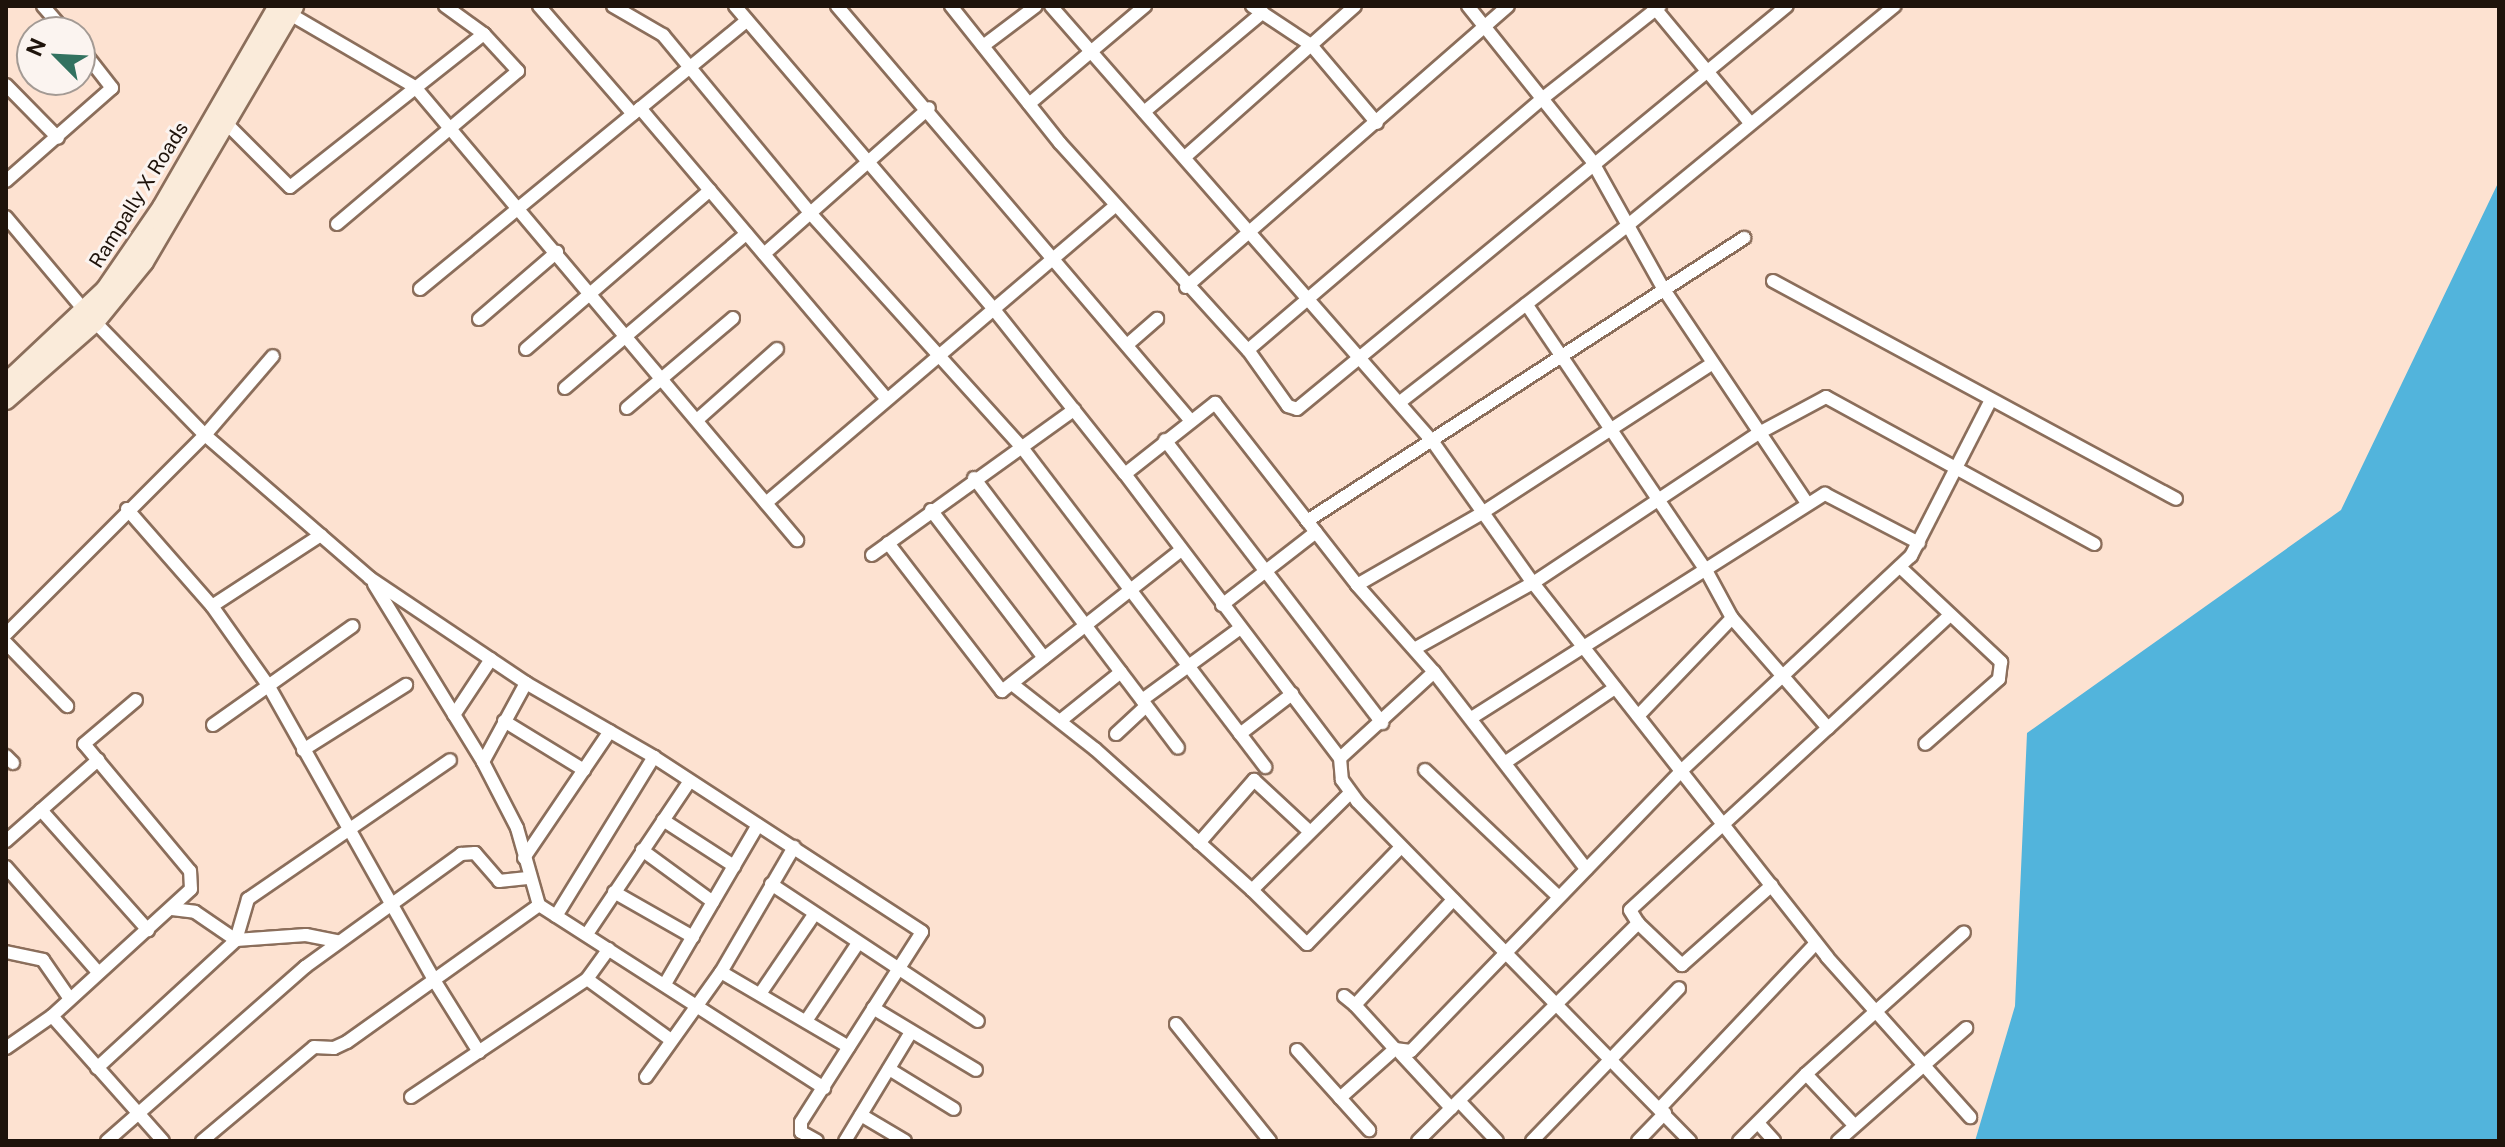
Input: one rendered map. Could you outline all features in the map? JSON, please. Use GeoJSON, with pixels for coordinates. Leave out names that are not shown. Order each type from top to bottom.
{"type":"FeatureCollection","features":[{"type":"Feature","properties":{"kind":"main road"},"geometry":{"type":"LineString","coordinates":[[6,400],[144,262],[227,124],[287,9]]}},
{"type":"Feature","properties":{"kind":"main road","name":"Rampally X Roads"},"geometry":{"type":"LineString","coordinates":[[6,383],[90,316],[287,9]]}},
{"type":"Feature","properties":{"kind":"street"},"geometry":{"type":"LineString","coordinates":[[337,224],[518,71],[484,34],[445,6]]}},
{"type":"Feature","properties":{"kind":"street"},"geometry":{"type":"LineString","coordinates":[[539,6],[710,190],[886,398]]}},
{"type":"Feature","properties":{"kind":"street"},"geometry":{"type":"LineString","coordinates":[[613,6],[655,27],[811,214],[937,358],[1023,449],[1265,767]]}},
{"type":"Feature","properties":{"kind":"street"},"geometry":{"type":"LineString","coordinates":[[735,6],[992,307],[1125,474],[1239,629],[1340,758],[1350,793],[1690,1141]]}},
{"type":"Feature","properties":{"kind":"street"},"geometry":{"type":"LineString","coordinates":[[837,6],[929,108],[1191,421]]}},
{"type":"Feature","properties":{"kind":"street"},"geometry":{"type":"LineString","coordinates":[[951,6],[1115,206],[1186,287],[1248,350],[1288,406],[1297,409],[1358,354],[1592,161],[1787,6]]}},
{"type":"Feature","properties":{"kind":"street"},"geometry":{"type":"LineString","coordinates":[[983,46],[1036,6]]}},
{"type":"Feature","properties":{"kind":"street"},"geometry":{"type":"LineString","coordinates":[[1051,6],[1310,296],[1400,402],[1433,442],[1533,583],[1816,943],[1970,1117]]}},
{"type":"Feature","properties":{"kind":"street"},"geometry":{"type":"LineString","coordinates":[[1029,104],[1088,51],[1145,6]]}},
{"type":"Feature","properties":{"kind":"street"},"geometry":{"type":"LineString","coordinates":[[1185,157],[1355,6]]}},
{"type":"Feature","properties":{"kind":"street"},"geometry":{"type":"LineString","coordinates":[[1468,6],[1592,161],[1663,288],[1806,502]]}},
{"type":"Feature","properties":{"kind":"street"},"geometry":{"type":"LineString","coordinates":[[1186,287],[1508,6]]}},
{"type":"Feature","properties":{"kind":"street"},"geometry":{"type":"LineString","coordinates":[[1400,402],[1628,225],[1895,6]]}},
{"type":"Feature","properties":{"kind":"street"},"geometry":{"type":"LineString","coordinates":[[1248,350],[1543,98],[1657,7],[1750,123]]}},
{"type":"Feature","properties":{"kind":"street"},"geometry":{"type":"LineString","coordinates":[[287,9],[415,87],[520,207],[797,540]]}},
{"type":"Feature","properties":{"kind":"street"},"geometry":{"type":"LineString","coordinates":[[1144,112],[1257,9],[1311,45],[1377,123]]}},
{"type":"Feature","properties":{"kind":"street"},"geometry":{"type":"LineString","coordinates":[[420,289],[747,20]]}},
{"type":"Feature","properties":{"kind":"street"},"geometry":{"type":"LineString","coordinates":[[227,124],[290,187],[484,34]]}},
{"type":"Feature","properties":{"kind":"street"},"geometry":{"type":"LineString","coordinates":[[6,181],[112,88],[96,68]]}},
{"type":"Feature","properties":{"kind":"street"},"geometry":{"type":"LineString","coordinates":[[6,85],[58,138]]}},
{"type":"Feature","properties":{"kind":"street"},"geometry":{"type":"LineString","coordinates":[[764,254],[929,108]]}},
{"type":"Feature","properties":{"kind":"street"},"geometry":{"type":"LineString","coordinates":[[526,349],[593,295],[710,190]]}},
{"type":"Feature","properties":{"kind":"street"},"geometry":{"type":"LineString","coordinates":[[766,503],[886,398],[937,358],[1051,256],[1115,206]]}},
{"type":"Feature","properties":{"kind":"street"},"geometry":{"type":"LineString","coordinates":[[6,217],[90,316],[205,435],[370,578],[526,683],[654,757],[922,932],[897,967],[799,1128],[817,1141]]}},
{"type":"Feature","properties":{"kind":"street"},"geometry":{"type":"LineString","coordinates":[[565,388],[746,234]]}},
{"type":"Feature","properties":{"kind":"street"},"geometry":{"type":"LineString","coordinates":[[1222,605],[1312,527],[1663,288],[1744,238]]}},
{"type":"Feature","properties":{"kind":"street"},"geometry":{"type":"LineString","coordinates":[[479,319],[557,252]]}},
{"type":"Feature","properties":{"kind":"street"},"geometry":{"type":"LineString","coordinates":[[1773,281],[2176,499]]}},
{"type":"Feature","properties":{"kind":"street"},"geometry":{"type":"LineString","coordinates":[[1526,304],[1657,503],[1707,572],[1732,618],[1828,728]]}},
{"type":"Feature","properties":{"kind":"street"},"geometry":{"type":"LineString","coordinates":[[627,408],[733,318]]}},
{"type":"Feature","properties":{"kind":"street"},"geometry":{"type":"LineString","coordinates":[[1127,345],[1157,319]]}},
{"type":"Feature","properties":{"kind":"street"},"geometry":{"type":"LineString","coordinates":[[697,420],[777,349]]}},
{"type":"Feature","properties":{"kind":"street"},"geometry":{"type":"LineString","coordinates":[[6,634],[127,509],[205,435],[273,356]]}},
{"type":"Feature","properties":{"kind":"street"},"geometry":{"type":"LineString","coordinates":[[1357,585],[1482,513],[1713,363]]}},
{"type":"Feature","properties":{"kind":"street"},"geometry":{"type":"LineString","coordinates":[[1416,648],[1533,583],[1759,433],[1826,397],[2094,544]]}},
{"type":"Feature","properties":{"kind":"street"},"geometry":{"type":"LineString","coordinates":[[1340,1098],[1398,1051],[1411,1051],[1681,771],[1900,567],[1919,543],[1991,400]]}},
{"type":"Feature","properties":{"kind":"street"},"geometry":{"type":"LineString","coordinates":[[1125,474],[1215,403],[1357,585],[1416,648],[1473,717],[1586,869]]}},
{"type":"Feature","properties":{"kind":"street"},"geometry":{"type":"LineString","coordinates":[[872,555],[974,478],[1023,449],[1074,410]]}},
{"type":"Feature","properties":{"kind":"street"},"geometry":{"type":"LineString","coordinates":[[1165,440],[1382,723]]}},
{"type":"Feature","properties":{"kind":"street"},"geometry":{"type":"LineString","coordinates":[[974,478],[1178,748]]}},
{"type":"Feature","properties":{"kind":"street"},"geometry":{"type":"LineString","coordinates":[[1473,717],[1707,572],[1806,502],[1825,494],[1846,501],[1919,543]]}},
{"type":"Feature","properties":{"kind":"street"},"geometry":{"type":"LineString","coordinates":[[127,509],[212,606],[268,685],[346,828],[479,1052]]}},
{"type":"Feature","properties":{"kind":"street"},"geometry":{"type":"LineString","coordinates":[[931,510],[1044,658]]}},
{"type":"Feature","properties":{"kind":"street"},"geometry":{"type":"LineString","coordinates":[[212,606],[321,535]]}},
{"type":"Feature","properties":{"kind":"street"},"geometry":{"type":"LineString","coordinates":[[888,543],[1002,691],[1180,551]]}},
{"type":"Feature","properties":{"kind":"street"},"geometry":{"type":"LineString","coordinates":[[1900,567],[2001,662],[2002,672],[1925,744]]}},
{"type":"Feature","properties":{"kind":"street"},"geometry":{"type":"LineString","coordinates":[[370,578],[483,762],[517,828],[539,905],[824,1088]]}},
{"type":"Feature","properties":{"kind":"street"},"geometry":{"type":"LineString","coordinates":[[1772,885],[1682,965],[1638,923],[1630,910],[1950,615]]}},
{"type":"Feature","properties":{"kind":"street"},"geometry":{"type":"LineString","coordinates":[[1638,716],[1732,618]]}},
{"type":"Feature","properties":{"kind":"street"},"geometry":{"type":"LineString","coordinates":[[213,725],[353,626]]}},
{"type":"Feature","properties":{"kind":"street"},"geometry":{"type":"LineString","coordinates":[[1116,734],[1144,703],[1186,667],[1239,629]]}},
{"type":"Feature","properties":{"kind":"street"},"geometry":{"type":"LineString","coordinates":[[6,643],[67,706]]}},
{"type":"Feature","properties":{"kind":"street"},"geometry":{"type":"LineString","coordinates":[[454,715],[491,659]]}},
{"type":"Feature","properties":{"kind":"street"},"geometry":{"type":"LineString","coordinates":[[1060,721],[1121,672]]}},
{"type":"Feature","properties":{"kind":"street"},"geometry":{"type":"LineString","coordinates":[[1340,758],[1382,723],[1434,672]]}},
{"type":"Feature","properties":{"kind":"street"},"geometry":{"type":"LineString","coordinates":[[483,762],[526,683]]}},
{"type":"Feature","properties":{"kind":"street"},"geometry":{"type":"LineString","coordinates":[[1012,684],[1060,721],[1199,843],[1307,944],[1401,847]]}},
{"type":"Feature","properties":{"kind":"street"},"geometry":{"type":"LineString","coordinates":[[303,750],[406,685]]}},
{"type":"Feature","properties":{"kind":"street"},"geometry":{"type":"LineString","coordinates":[[1506,762],[1615,688]]}},
{"type":"Feature","properties":{"kind":"street"},"geometry":{"type":"LineString","coordinates":[[1240,734],[1292,694]]}},
{"type":"Feature","properties":{"kind":"street"},"geometry":{"type":"LineString","coordinates":[[6,1048],[52,1016],[191,889],[190,871],[85,741],[136,700]]}},
{"type":"Feature","properties":{"kind":"street"},"geometry":{"type":"LineString","coordinates":[[504,721],[584,770]]}},
{"type":"Feature","properties":{"kind":"street"},"geometry":{"type":"LineString","coordinates":[[524,858],[610,731]]}},
{"type":"Feature","properties":{"kind":"street"},"geometry":{"type":"LineString","coordinates":[[556,916],[654,757]]}},
{"type":"Feature","properties":{"kind":"street"},"geometry":{"type":"LineString","coordinates":[[6,841],[98,760]]}},
{"type":"Feature","properties":{"kind":"street"},"geometry":{"type":"LineString","coordinates":[[97,1068],[236,940],[248,899],[346,828],[450,760]]}},
{"type":"Feature","properties":{"kind":"street"},"geometry":{"type":"LineString","coordinates":[[1425,770],[1558,896]]}},
{"type":"Feature","properties":{"kind":"street"},"geometry":{"type":"LineString","coordinates":[[1199,843],[1254,780],[1310,832]]}},
{"type":"Feature","properties":{"kind":"street"},"geometry":{"type":"LineString","coordinates":[[587,934],[690,781]]}},
{"type":"Feature","properties":{"kind":"street"},"geometry":{"type":"LineString","coordinates":[[1252,890],[1350,793]]}},
{"type":"Feature","properties":{"kind":"street"},"geometry":{"type":"LineString","coordinates":[[41,810],[148,930]]}},
{"type":"Feature","properties":{"kind":"street"},"geometry":{"type":"LineString","coordinates":[[663,820],[734,866]]}},
{"type":"Feature","properties":{"kind":"street"},"geometry":{"type":"LineString","coordinates":[[665,984],[758,825]]}},
{"type":"Feature","properties":{"kind":"street"},"geometry":{"type":"LineString","coordinates":[[646,1077],[694,1005],[721,972],[794,847]]}},
{"type":"Feature","properties":{"kind":"street"},"geometry":{"type":"LineString","coordinates":[[642,850],[713,902]]}},
{"type":"Feature","properties":{"kind":"street"},"geometry":{"type":"LineString","coordinates":[[107,1141],[338,941],[468,852],[499,881],[530,878]]}},
{"type":"Feature","properties":{"kind":"street"},"geometry":{"type":"LineString","coordinates":[[6,867],[98,972]]}},
{"type":"Feature","properties":{"kind":"street"},"geometry":{"type":"LineString","coordinates":[[771,884],[813,916],[978,1021]]}},
{"type":"Feature","properties":{"kind":"street"},"geometry":{"type":"LineString","coordinates":[[614,892],[693,937]]}},
{"type":"Feature","properties":{"kind":"street"},"geometry":{"type":"LineString","coordinates":[[1355,1005],[1453,900]]}},
{"type":"Feature","properties":{"kind":"street"},"geometry":{"type":"LineString","coordinates":[[202,1141],[314,1047],[334,1048],[347,1042],[539,905]]}},
{"type":"Feature","properties":{"kind":"street"},"geometry":{"type":"LineString","coordinates":[[172,909],[195,912],[236,940],[306,935],[338,941]]}},
{"type":"Feature","properties":{"kind":"street"},"geometry":{"type":"LineString","coordinates":[[760,994],[813,916]]}},
{"type":"Feature","properties":{"kind":"street"},"geometry":{"type":"LineString","coordinates":[[1418,1141],[1638,923]]}},
{"type":"Feature","properties":{"kind":"street"},"geometry":{"type":"LineString","coordinates":[[1739,1141],[1806,1074],[1964,932]]}},
{"type":"Feature","properties":{"kind":"street"},"geometry":{"type":"LineString","coordinates":[[806,1021],[858,943]]}},
{"type":"Feature","properties":{"kind":"street"},"geometry":{"type":"LineString","coordinates":[[1638,1141],[1816,943]]}},
{"type":"Feature","properties":{"kind":"street"},"geometry":{"type":"LineString","coordinates":[[411,1097],[587,979],[609,949]]}},
{"type":"Feature","properties":{"kind":"street"},"geometry":{"type":"LineString","coordinates":[[6,952],[43,960],[70,999]]}},
{"type":"Feature","properties":{"kind":"street"},"geometry":{"type":"LineString","coordinates":[[721,972],[849,1047]]}},
{"type":"Feature","properties":{"kind":"street"},"geometry":{"type":"LineString","coordinates":[[587,979],[671,1040]]}},
{"type":"Feature","properties":{"kind":"street"},"geometry":{"type":"LineString","coordinates":[[1532,1141],[1679,988]]}},
{"type":"Feature","properties":{"kind":"street"},"geometry":{"type":"LineString","coordinates":[[1344,996],[1398,1051],[1497,1141]]}},
{"type":"Feature","properties":{"kind":"street"},"geometry":{"type":"LineString","coordinates":[[873,1008],[976,1070]]}},
{"type":"Feature","properties":{"kind":"street"},"geometry":{"type":"LineString","coordinates":[[52,1016],[163,1141]]}},
{"type":"Feature","properties":{"kind":"street"},"geometry":{"type":"LineString","coordinates":[[1176,1024],[1270,1141]]}},
{"type":"Feature","properties":{"kind":"street"},"geometry":{"type":"LineString","coordinates":[[1838,1141],[1966,1028]]}},
{"type":"Feature","properties":{"kind":"street"},"geometry":{"type":"LineString","coordinates":[[845,1141],[911,1032]]}},
{"type":"Feature","properties":{"kind":"street"},"geometry":{"type":"LineString","coordinates":[[1297,1050],[1369,1130]]}},
{"type":"Feature","properties":{"kind":"street"},"geometry":{"type":"LineString","coordinates":[[889,1069],[954,1109]]}},
{"type":"Feature","properties":{"kind":"street"},"geometry":{"type":"LineString","coordinates":[[1806,1074],[1854,1125]]}},
{"type":"Feature","properties":{"kind":"street"},"geometry":{"type":"LineString","coordinates":[[861,1115],[905,1141]]}},
{"type":"Feature","properties":{"kind":"street"},"geometry":{"type":"LineString","coordinates":[[1758,1123],[1774,1141]]}},
{"type":"Feature","properties":{"kind":"water"},"geometry":{"type":"Polygon","coordinates":[[[2499,181],[2499,1141],[1975,1141],[2015,1006],[2027,733],[2341,510],[2499,181]]]}}]}
